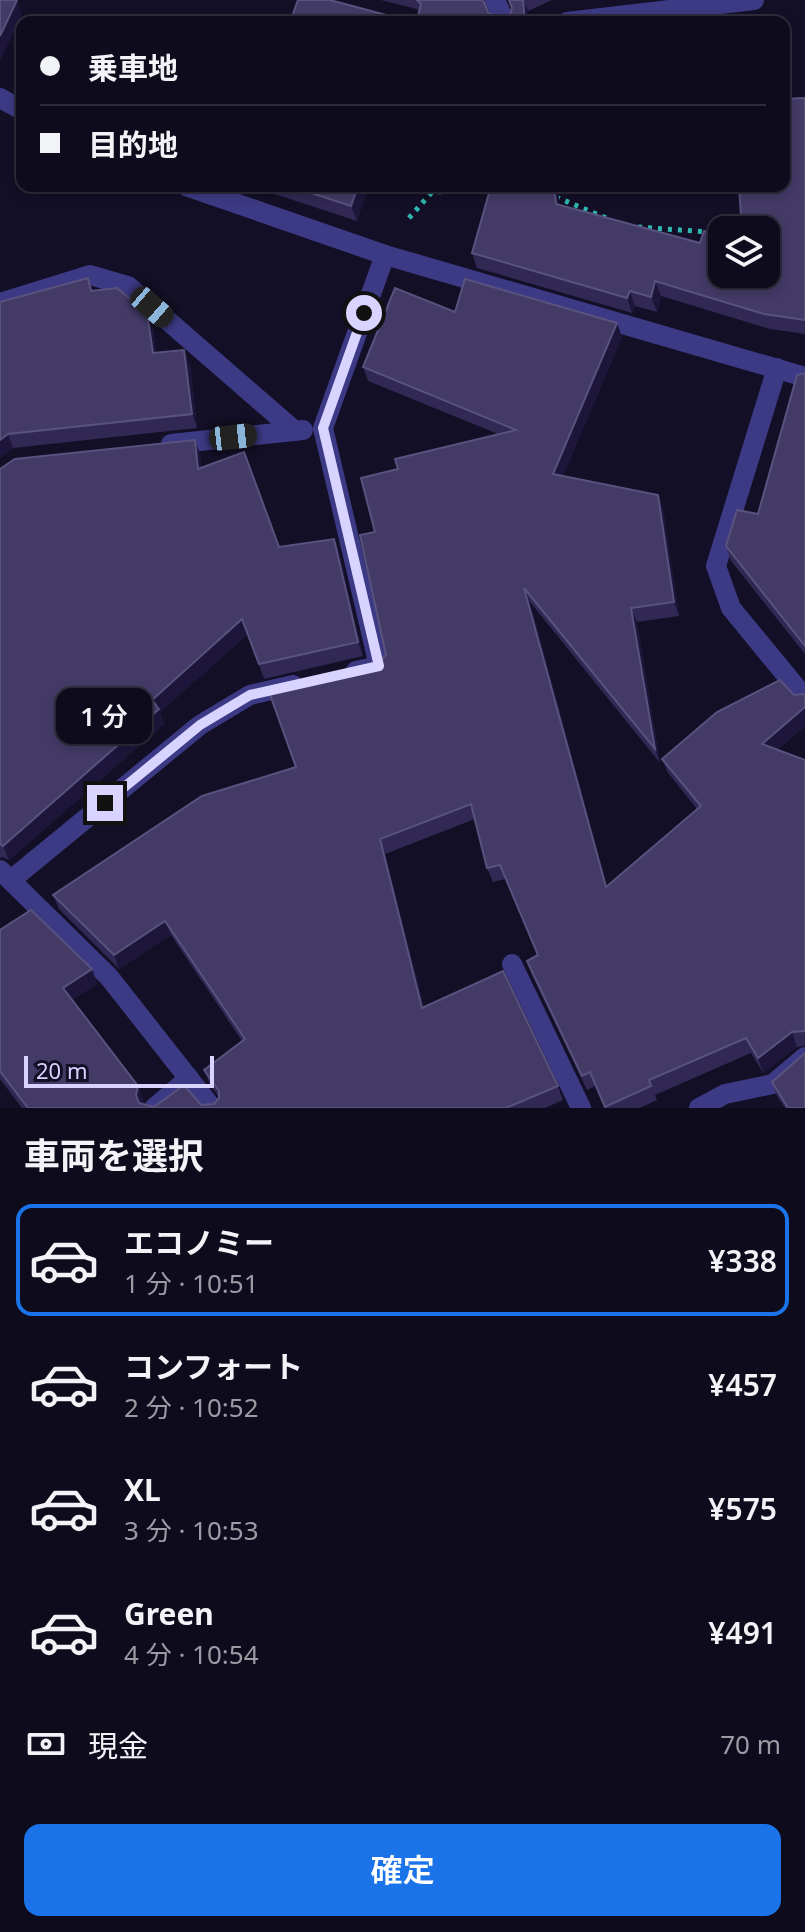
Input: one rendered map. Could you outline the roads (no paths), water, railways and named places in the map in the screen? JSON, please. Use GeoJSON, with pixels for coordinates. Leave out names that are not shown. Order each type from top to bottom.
{"type":"FeatureCollection","features":[{"type":"Feature","properties":{"kind":"street"},"geometry":{"type":"LineString","coordinates":[[618,16],[754,0]]}},
{"type":"Feature","properties":{"kind":"street"},"geometry":{"type":"LineString","coordinates":[[203,192],[385,255],[805,377]]}},
{"type":"Feature","properties":{"kind":"street"},"geometry":{"type":"LineString","coordinates":[[336,675],[379,666],[323,428],[385,255]]}},
{"type":"Feature","properties":{"kind":"street"},"geometry":{"type":"LineString","coordinates":[[0,303],[90,275],[128,286],[295,431]]}},
{"type":"Feature","properties":{"kind":"street"},"geometry":{"type":"LineString","coordinates":[[777,368],[716,566],[731,608],[805,698]]}},
{"type":"Feature","properties":{"kind":"street"},"geometry":{"type":"LineString","coordinates":[[155,446],[323,428]]}},
{"type":"Feature","properties":{"kind":"street"},"geometry":{"type":"LineString","coordinates":[[212,1108],[109,977],[6,875],[200,725],[250,695],[307,682]]}},
{"type":"Feature","properties":{"kind":"street"},"geometry":{"type":"LineString","coordinates":[[512,964],[581,1108]]}},
{"type":"Feature","properties":{"kind":"street"},"geometry":{"type":"LineString","coordinates":[[699,1108],[725,1094],[773,1084],[805,1057]]}},
{"type":"Feature","properties":{"kind":"street"},"geometry":{"type":"LineString","coordinates":[[154,1108],[189,1078]]}}]}
